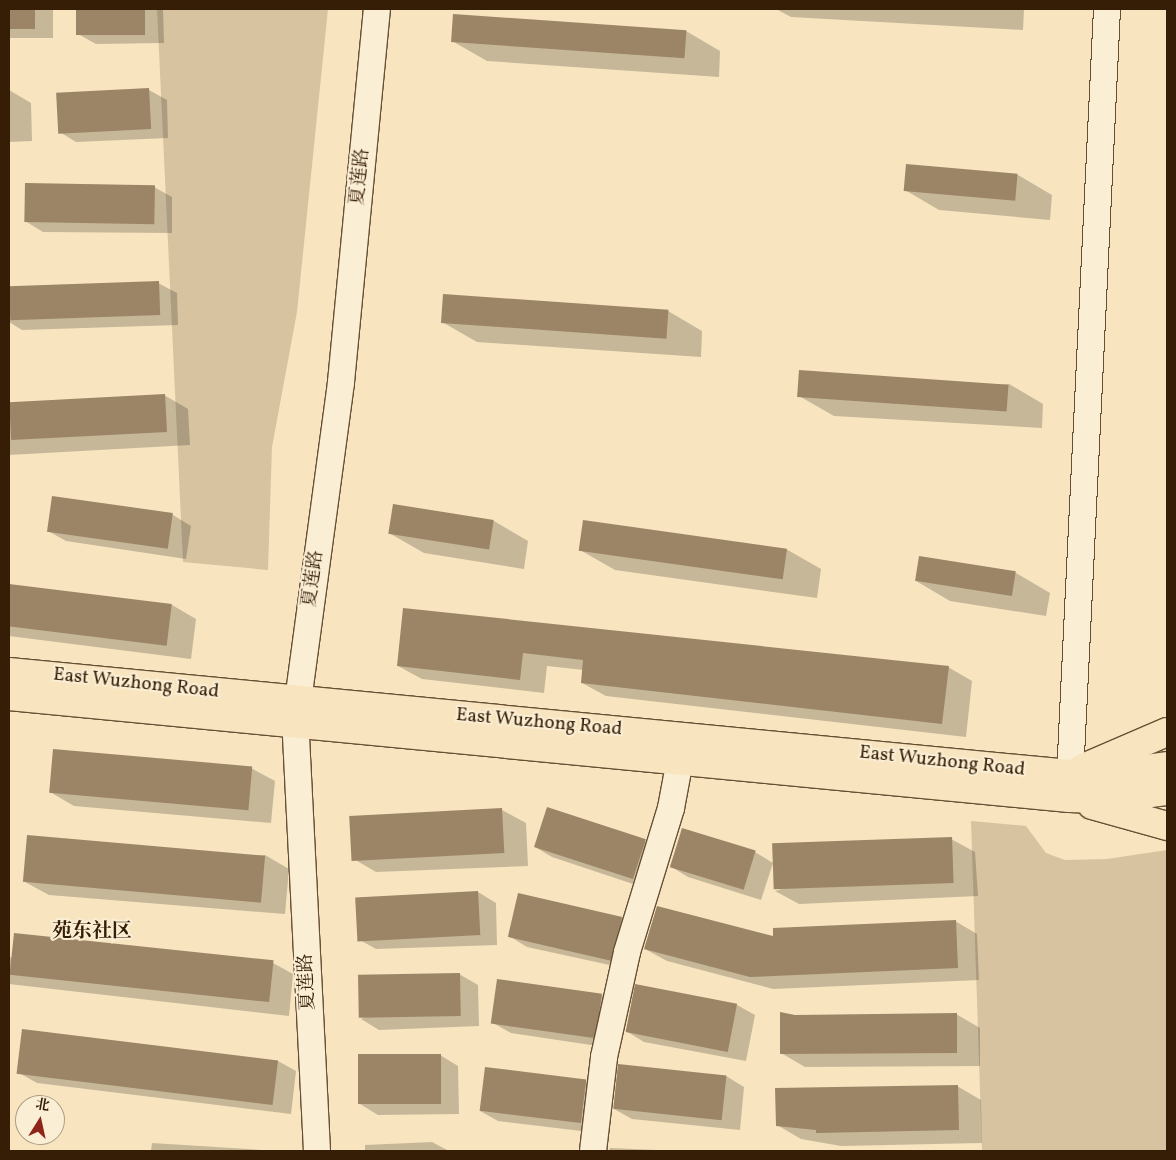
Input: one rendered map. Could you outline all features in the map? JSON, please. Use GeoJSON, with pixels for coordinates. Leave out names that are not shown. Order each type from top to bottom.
{"type":"FeatureCollection","features":[{"type":"Feature","properties":{"kind":"main road","name":"East Wuzhong Road"},"geometry":{"type":"LineString","coordinates":[[9,672],[296,712],[680,760],[1069,786]]}},
{"type":"Feature","properties":{"kind":"main road","name":"East Wuzhong Road"},"geometry":{"type":"LineString","coordinates":[[9,696],[296,712],[1069,786]]}},
{"type":"Feature","properties":{"kind":"main road"},"geometry":{"type":"LineString","coordinates":[[1069,786],[1167,732]]}},
{"type":"Feature","properties":{"kind":"main road"},"geometry":{"type":"LineString","coordinates":[[1069,786],[1124,772],[1167,766]]}},
{"type":"Feature","properties":{"kind":"main road"},"geometry":{"type":"LineString","coordinates":[[1069,786],[1106,799],[1167,791]]}},
{"type":"Feature","properties":{"kind":"main road"},"geometry":{"type":"LineString","coordinates":[[1069,786],[1167,826]]}},
{"type":"Feature","properties":{"kind":"street","name":"夏莲路"},"geometry":{"type":"LineString","coordinates":[[317,1151],[296,712],[341,382],[377,9]]}},
{"type":"Feature","properties":{"kind":"street"},"geometry":{"type":"LineString","coordinates":[[1069,786],[1108,9]]}},
{"type":"Feature","properties":{"kind":"street"},"geometry":{"type":"LineString","coordinates":[[593,1151],[604,1057],[627,952],[671,808],[680,760]]}},
{"type":"Feature","properties":{"kind":"shaded area"},"geometry":{"type":"Polygon","coordinates":[[[157,9],[328,9],[297,312],[272,447],[268,570],[183,562],[157,9]]]}},
{"type":"Feature","properties":{"kind":"shaded area"},"geometry":{"type":"Polygon","coordinates":[[[971,821],[1026,826],[1046,853],[1065,860],[1107,859],[1167,850],[1167,1151],[982,1151],[971,821]]]}},
{"type":"Feature","properties":{"kind":"building"},"geometry":{"type":"Polygon","coordinates":[[[9,9],[35,9],[35,29],[9,29],[9,9]]]}},
{"type":"Feature","properties":{"kind":"building"},"geometry":{"type":"Polygon","coordinates":[[[76,9],[145,9],[145,35],[76,35],[76,9]]]}},
{"type":"Feature","properties":{"kind":"building"},"geometry":{"type":"Polygon","coordinates":[[[453,14],[686,30],[684,58],[451,42],[453,14]]]}},
{"type":"Feature","properties":{"kind":"building"},"geometry":{"type":"Polygon","coordinates":[[[149,88],[151,129],[58,134],[56,93],[149,88]]]}},
{"type":"Feature","properties":{"kind":"building"},"geometry":{"type":"Polygon","coordinates":[[[906,164],[1018,174],[1015,201],[904,191],[906,164]]]}},
{"type":"Feature","properties":{"kind":"building"},"geometry":{"type":"Polygon","coordinates":[[[25,183],[155,185],[154,224],[24,222],[25,183]]]}},
{"type":"Feature","properties":{"kind":"building"},"geometry":{"type":"Polygon","coordinates":[[[159,281],[160,315],[10,320],[9,286],[159,281]]]}},
{"type":"Feature","properties":{"kind":"building"},"geometry":{"type":"Polygon","coordinates":[[[443,294],[668,310],[666,339],[441,323],[443,294]]]}},
{"type":"Feature","properties":{"kind":"building"},"geometry":{"type":"Polygon","coordinates":[[[799,370],[1008,385],[1007,412],[797,397],[799,370]]]}},
{"type":"Feature","properties":{"kind":"building"},"geometry":{"type":"Polygon","coordinates":[[[165,394],[167,432],[11,440],[9,402],[165,394]]]}},
{"type":"Feature","properties":{"kind":"building"},"geometry":{"type":"Polygon","coordinates":[[[52,496],[173,513],[168,549],[47,532],[52,496]]]}},
{"type":"Feature","properties":{"kind":"building"},"geometry":{"type":"Polygon","coordinates":[[[393,504],[494,520],[489,550],[388,534],[393,504]]]}},
{"type":"Feature","properties":{"kind":"building"},"geometry":{"type":"Polygon","coordinates":[[[583,520],[787,549],[783,579],[579,551],[583,520]]]}},
{"type":"Feature","properties":{"kind":"building"},"geometry":{"type":"Polygon","coordinates":[[[919,556],[1016,571],[1012,596],[915,581],[919,556]]]}},
{"type":"Feature","properties":{"kind":"building"},"geometry":{"type":"Polygon","coordinates":[[[9,584],[172,604],[167,646],[9,626],[9,584]]]}},
{"type":"Feature","properties":{"kind":"building"},"geometry":{"type":"Polygon","coordinates":[[[403,608],[949,666],[942,724],[581,683],[583,660],[523,653],[520,680],[397,666],[403,608]]]}},
{"type":"Feature","properties":{"kind":"building"},"geometry":{"type":"Polygon","coordinates":[[[53,749],[252,766],[248,810],[49,793],[53,749]]]}},
{"type":"Feature","properties":{"kind":"building"},"geometry":{"type":"Polygon","coordinates":[[[547,807],[646,839],[633,879],[534,847],[547,807]]]}},
{"type":"Feature","properties":{"kind":"building"},"geometry":{"type":"Polygon","coordinates":[[[502,808],[504,853],[352,861],[349,816],[502,808]]]}},
{"type":"Feature","properties":{"kind":"building"},"geometry":{"type":"Polygon","coordinates":[[[682,828],[756,851],[744,890],[670,867],[682,828]]]}},
{"type":"Feature","properties":{"kind":"building"},"geometry":{"type":"Polygon","coordinates":[[[27,835],[265,856],[261,903],[23,882],[27,835]]]}},
{"type":"Feature","properties":{"kind":"building"},"geometry":{"type":"Polygon","coordinates":[[[952,837],[954,883],[774,889],[772,843],[952,837]]]}},
{"type":"Feature","properties":{"kind":"building"},"geometry":{"type":"Polygon","coordinates":[[[478,891],[480,935],[357,941],[355,897],[478,891]]]}},
{"type":"Feature","properties":{"kind":"building"},"geometry":{"type":"Polygon","coordinates":[[[518,893],[622,917],[612,961],[508,937],[518,893]]]}},
{"type":"Feature","properties":{"kind":"building"},"geometry":{"type":"Polygon","coordinates":[[[657,906],[773,936],[773,928],[956,920],[958,968],[750,977],[644,949],[657,906]]]}},
{"type":"Feature","properties":{"kind":"building"},"geometry":{"type":"Polygon","coordinates":[[[14,933],[274,960],[269,1002],[10,975],[14,933]]]}},
{"type":"Feature","properties":{"kind":"building"},"geometry":{"type":"Polygon","coordinates":[[[460,973],[461,1016],[359,1018],[358,975],[460,973]]]}},
{"type":"Feature","properties":{"kind":"building"},"geometry":{"type":"Polygon","coordinates":[[[497,979],[602,994],[596,1038],[491,1024],[497,979]]]}},
{"type":"Feature","properties":{"kind":"building"},"geometry":{"type":"Polygon","coordinates":[[[635,984],[737,1004],[728,1052],[626,1032],[635,984]]]}},
{"type":"Feature","properties":{"kind":"building"},"geometry":{"type":"Polygon","coordinates":[[[780,1012],[795,1015],[957,1013],[957,1053],[780,1054],[780,1012]]]}},
{"type":"Feature","properties":{"kind":"building"},"geometry":{"type":"Polygon","coordinates":[[[22,1029],[278,1060],[273,1105],[17,1074],[22,1029]]]}},
{"type":"Feature","properties":{"kind":"building"},"geometry":{"type":"Polygon","coordinates":[[[358,1054],[441,1054],[441,1104],[358,1104],[358,1054]]]}},
{"type":"Feature","properties":{"kind":"building"},"geometry":{"type":"Polygon","coordinates":[[[618,1064],[726,1075],[722,1120],[613,1109],[618,1064]]]}},
{"type":"Feature","properties":{"kind":"building"},"geometry":{"type":"Polygon","coordinates":[[[485,1067],[586,1079],[581,1123],[480,1111],[485,1067]]]}},
{"type":"Feature","properties":{"kind":"building"},"geometry":{"type":"Polygon","coordinates":[[[958,1085],[959,1130],[816,1133],[816,1130],[776,1126],[775,1088],[958,1085]]]}},
{"type":"Feature","properties":{"kind":"district","name":"苑东社区"},"geometry":{"type":"Point","coordinates":[92,932]}}]}
